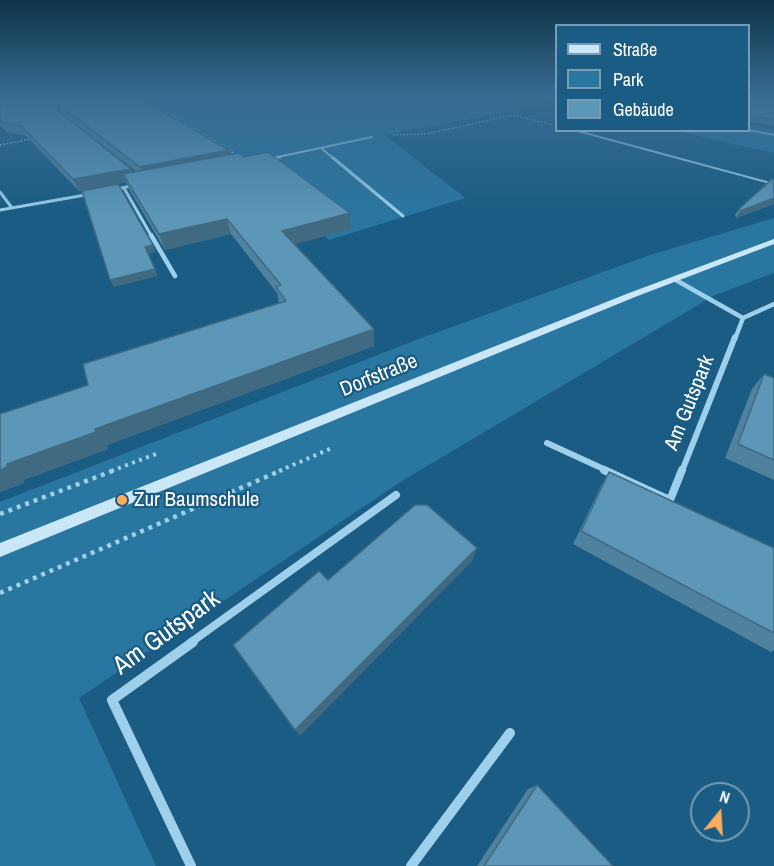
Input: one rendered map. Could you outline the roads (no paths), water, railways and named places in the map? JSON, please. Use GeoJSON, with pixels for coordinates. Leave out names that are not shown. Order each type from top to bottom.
{"type":"FeatureCollection","features":[{"type":"Feature","properties":{"kind":"main road","name":"Dorfstraße"},"geometry":{"type":"LineString","coordinates":[[0,550],[774,241]]}},
{"type":"Feature","properties":{"kind":"street"},"geometry":{"type":"LineString","coordinates":[[244,164],[370,137]]}},
{"type":"Feature","properties":{"kind":"street"},"geometry":{"type":"LineString","coordinates":[[321,148],[403,216]]}},
{"type":"Feature","properties":{"kind":"street"},"geometry":{"type":"LineString","coordinates":[[0,210],[145,183]]}},
{"type":"Feature","properties":{"kind":"street"},"geometry":{"type":"LineString","coordinates":[[124,188],[175,276]]}},
{"type":"Feature","properties":{"kind":"street"},"geometry":{"type":"LineString","coordinates":[[0,192],[12,208]]}},
{"type":"Feature","properties":{"kind":"street"},"geometry":{"type":"LineString","coordinates":[[674,279],[743,318],[774,304]]}},
{"type":"Feature","properties":{"kind":"street","name":"Am Gutspark"},"geometry":{"type":"LineString","coordinates":[[670,500],[743,318]]}},
{"type":"Feature","properties":{"kind":"street"},"geometry":{"type":"LineString","coordinates":[[547,443],[680,505]]}},
{"type":"Feature","properties":{"kind":"street","name":"Am Gutspark"},"geometry":{"type":"LineString","coordinates":[[191,866],[112,700],[396,495]]}},
{"type":"Feature","properties":{"kind":"street"},"geometry":{"type":"LineString","coordinates":[[411,866],[510,733]]}},
{"type":"Feature","properties":{"kind":"lane"},"geometry":{"type":"LineString","coordinates":[[601,137],[774,184]]}},
{"type":"Feature","properties":{"kind":"place","name":"Zur Baumschule"},"geometry":{"type":"Point","coordinates":[122,500]}}]}
